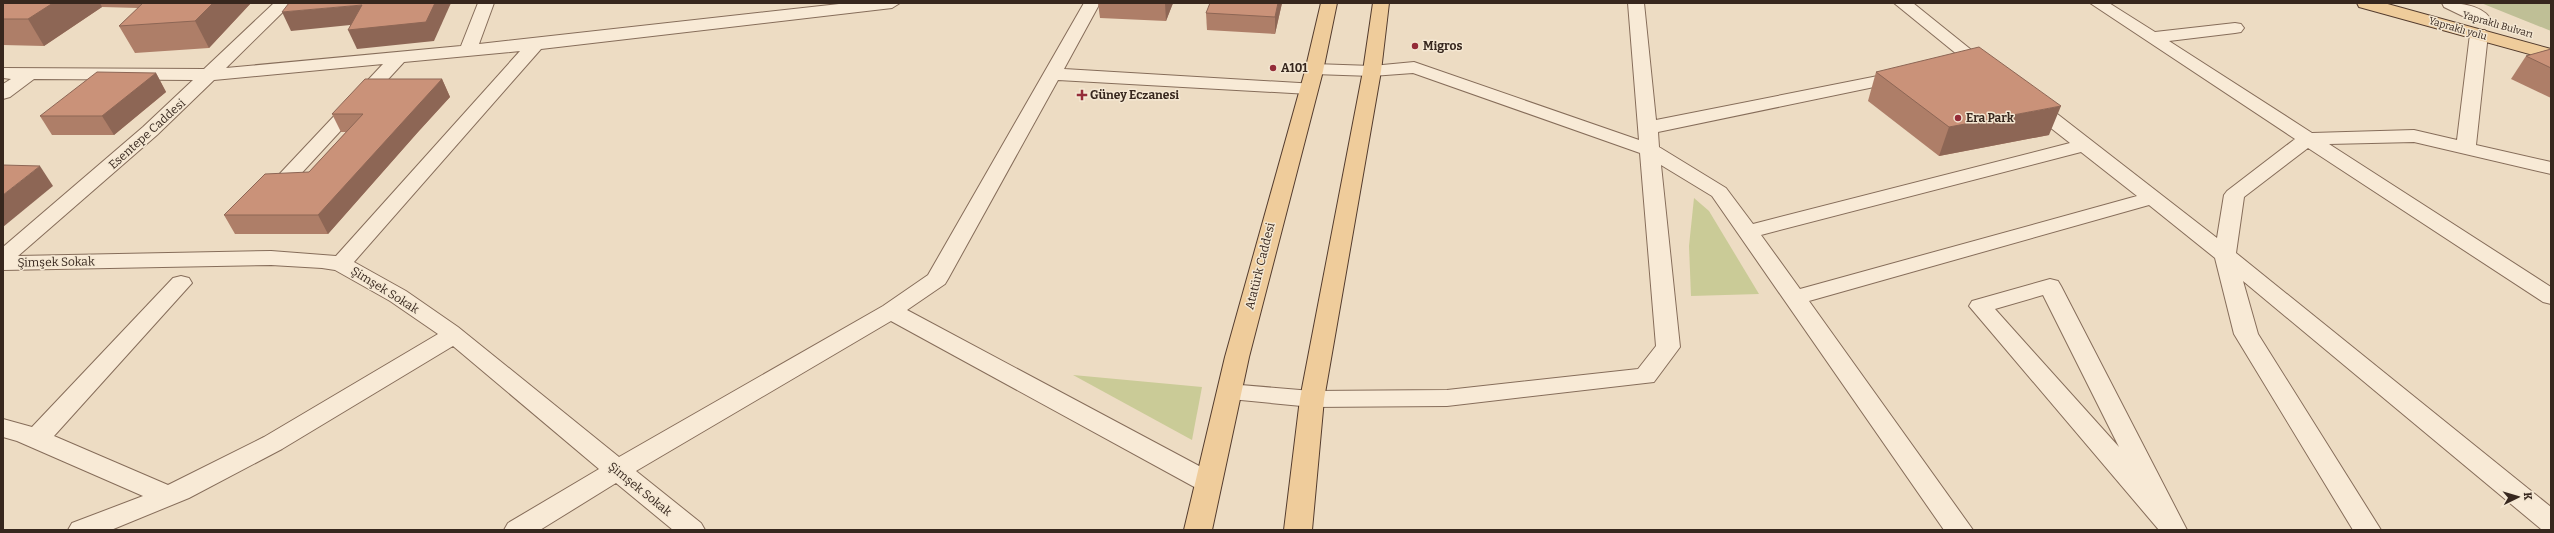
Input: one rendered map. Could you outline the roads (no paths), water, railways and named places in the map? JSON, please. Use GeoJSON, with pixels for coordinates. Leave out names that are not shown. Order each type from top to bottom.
{"type":"FeatureCollection","features":[{"type":"Feature","properties":{"kind":"main road","name":"Atatürk Caddesi"},"geometry":{"type":"LineString","coordinates":[[1198,530],[1207,482],[1228,392],[1276,204],[1311,79],[1329,3]]}},
{"type":"Feature","properties":{"kind":"main road"},"geometry":{"type":"LineString","coordinates":[[1298,530],[1312,399],[1346,201],[1372,71],[1381,3]]}},
{"type":"Feature","properties":{"kind":"main road","name":"Yapraklı yolu"},"geometry":{"type":"LineString","coordinates":[[2365,3],[2480,26],[2551,55]]}},
{"type":"Feature","properties":{"kind":"main road","name":"Yapraklı Bulvarı"},"geometry":{"type":"LineString","coordinates":[[2421,3],[2480,26],[2551,40]]}},
{"type":"Feature","properties":{"kind":"street","name":"Esentepe Caddesi"},"geometry":{"type":"LineString","coordinates":[[3,258],[112,165],[284,3]]}},
{"type":"Feature","properties":{"kind":"street"},"geometry":{"type":"LineString","coordinates":[[468,50],[486,3]]}},
{"type":"Feature","properties":{"kind":"street"},"geometry":{"type":"LineString","coordinates":[[3,73],[210,74],[536,44],[821,7],[892,3]]}},
{"type":"Feature","properties":{"kind":"street"},"geometry":{"type":"LineString","coordinates":[[518,530],[617,470],[891,311],[937,279],[1092,3]]}},
{"type":"Feature","properties":{"kind":"street"},"geometry":{"type":"LineString","coordinates":[[1228,392],[1312,399],[1447,398],[1645,376],[1668,347],[1636,3]]}},
{"type":"Feature","properties":{"kind":"street"},"geometry":{"type":"LineString","coordinates":[[1902,3],[2225,255],[2551,522]]}},
{"type":"Feature","properties":{"kind":"street"},"geometry":{"type":"LineString","coordinates":[[2098,3],[2551,297]]}},
{"type":"Feature","properties":{"kind":"street"},"geometry":{"type":"LineString","coordinates":[[2450,3],[2480,26],[2466,148]]}},
{"type":"Feature","properties":{"kind":"street"},"geometry":{"type":"LineString","coordinates":[[2152,38],[2235,28]]}},
{"type":"Feature","properties":{"kind":"street"},"geometry":{"type":"LineString","coordinates":[[341,264],[536,44]]}},
{"type":"Feature","properties":{"kind":"street"},"geometry":{"type":"LineString","coordinates":[[279,186],[398,57]]}},
{"type":"Feature","properties":{"kind":"street"},"geometry":{"type":"LineString","coordinates":[[1953,66],[1976,61]]}},
{"type":"Feature","properties":{"kind":"street"},"geometry":{"type":"LineString","coordinates":[[1052,74],[1311,79],[1414,67],[1650,150],[1720,192],[1959,530]]}},
{"type":"Feature","properties":{"kind":"street"},"geometry":{"type":"LineString","coordinates":[[1647,128],[1921,72]]}},
{"type":"Feature","properties":{"kind":"street"},"geometry":{"type":"LineString","coordinates":[[3,93],[30,73]]}},
{"type":"Feature","properties":{"kind":"street"},"geometry":{"type":"LineString","coordinates":[[2367,530],[2246,334],[2225,255],[2234,195],[2308,139],[2414,136],[2541,166],[2551,174]]}},
{"type":"Feature","properties":{"kind":"street"},"geometry":{"type":"LineString","coordinates":[[1748,232],[2084,145]]}},
{"type":"Feature","properties":{"kind":"street"},"geometry":{"type":"LineString","coordinates":[[1795,298],[2152,198]]}},
{"type":"Feature","properties":{"kind":"street","name":"Şimşek Sokak"},"geometry":{"type":"LineString","coordinates":[[3,263],[271,258],[322,261],[341,264],[398,296],[454,335],[691,530]]}},
{"type":"Feature","properties":{"kind":"street"},"geometry":{"type":"LineString","coordinates":[[36,439],[181,284]]}},
{"type":"Feature","properties":{"kind":"street"},"geometry":{"type":"LineString","coordinates":[[2050,286],[2171,526],[2111,456],[1980,306],[2050,286]]}},
{"type":"Feature","properties":{"kind":"street"},"geometry":{"type":"LineString","coordinates":[[891,311],[1207,482]]}},
{"type":"Feature","properties":{"kind":"street"},"geometry":{"type":"LineString","coordinates":[[82,530],[124,516],[254,456],[454,335]]}},
{"type":"Feature","properties":{"kind":"street"},"geometry":{"type":"LineString","coordinates":[[3,428],[36,439],[168,496]]}},
{"type":"Feature","properties":{"kind":"place","name":"Migros"},"geometry":{"type":"Point","coordinates":[1415,46]}},
{"type":"Feature","properties":{"kind":"place","name":"A101"},"geometry":{"type":"Point","coordinates":[1273,68]}},
{"type":"Feature","properties":{"kind":"place","name":"Güney Eczanesi"},"geometry":{"type":"Point","coordinates":[1082,95]}},
{"type":"Feature","properties":{"kind":"place","name":"Era Park"},"geometry":{"type":"Point","coordinates":[1958,118]}}]}
